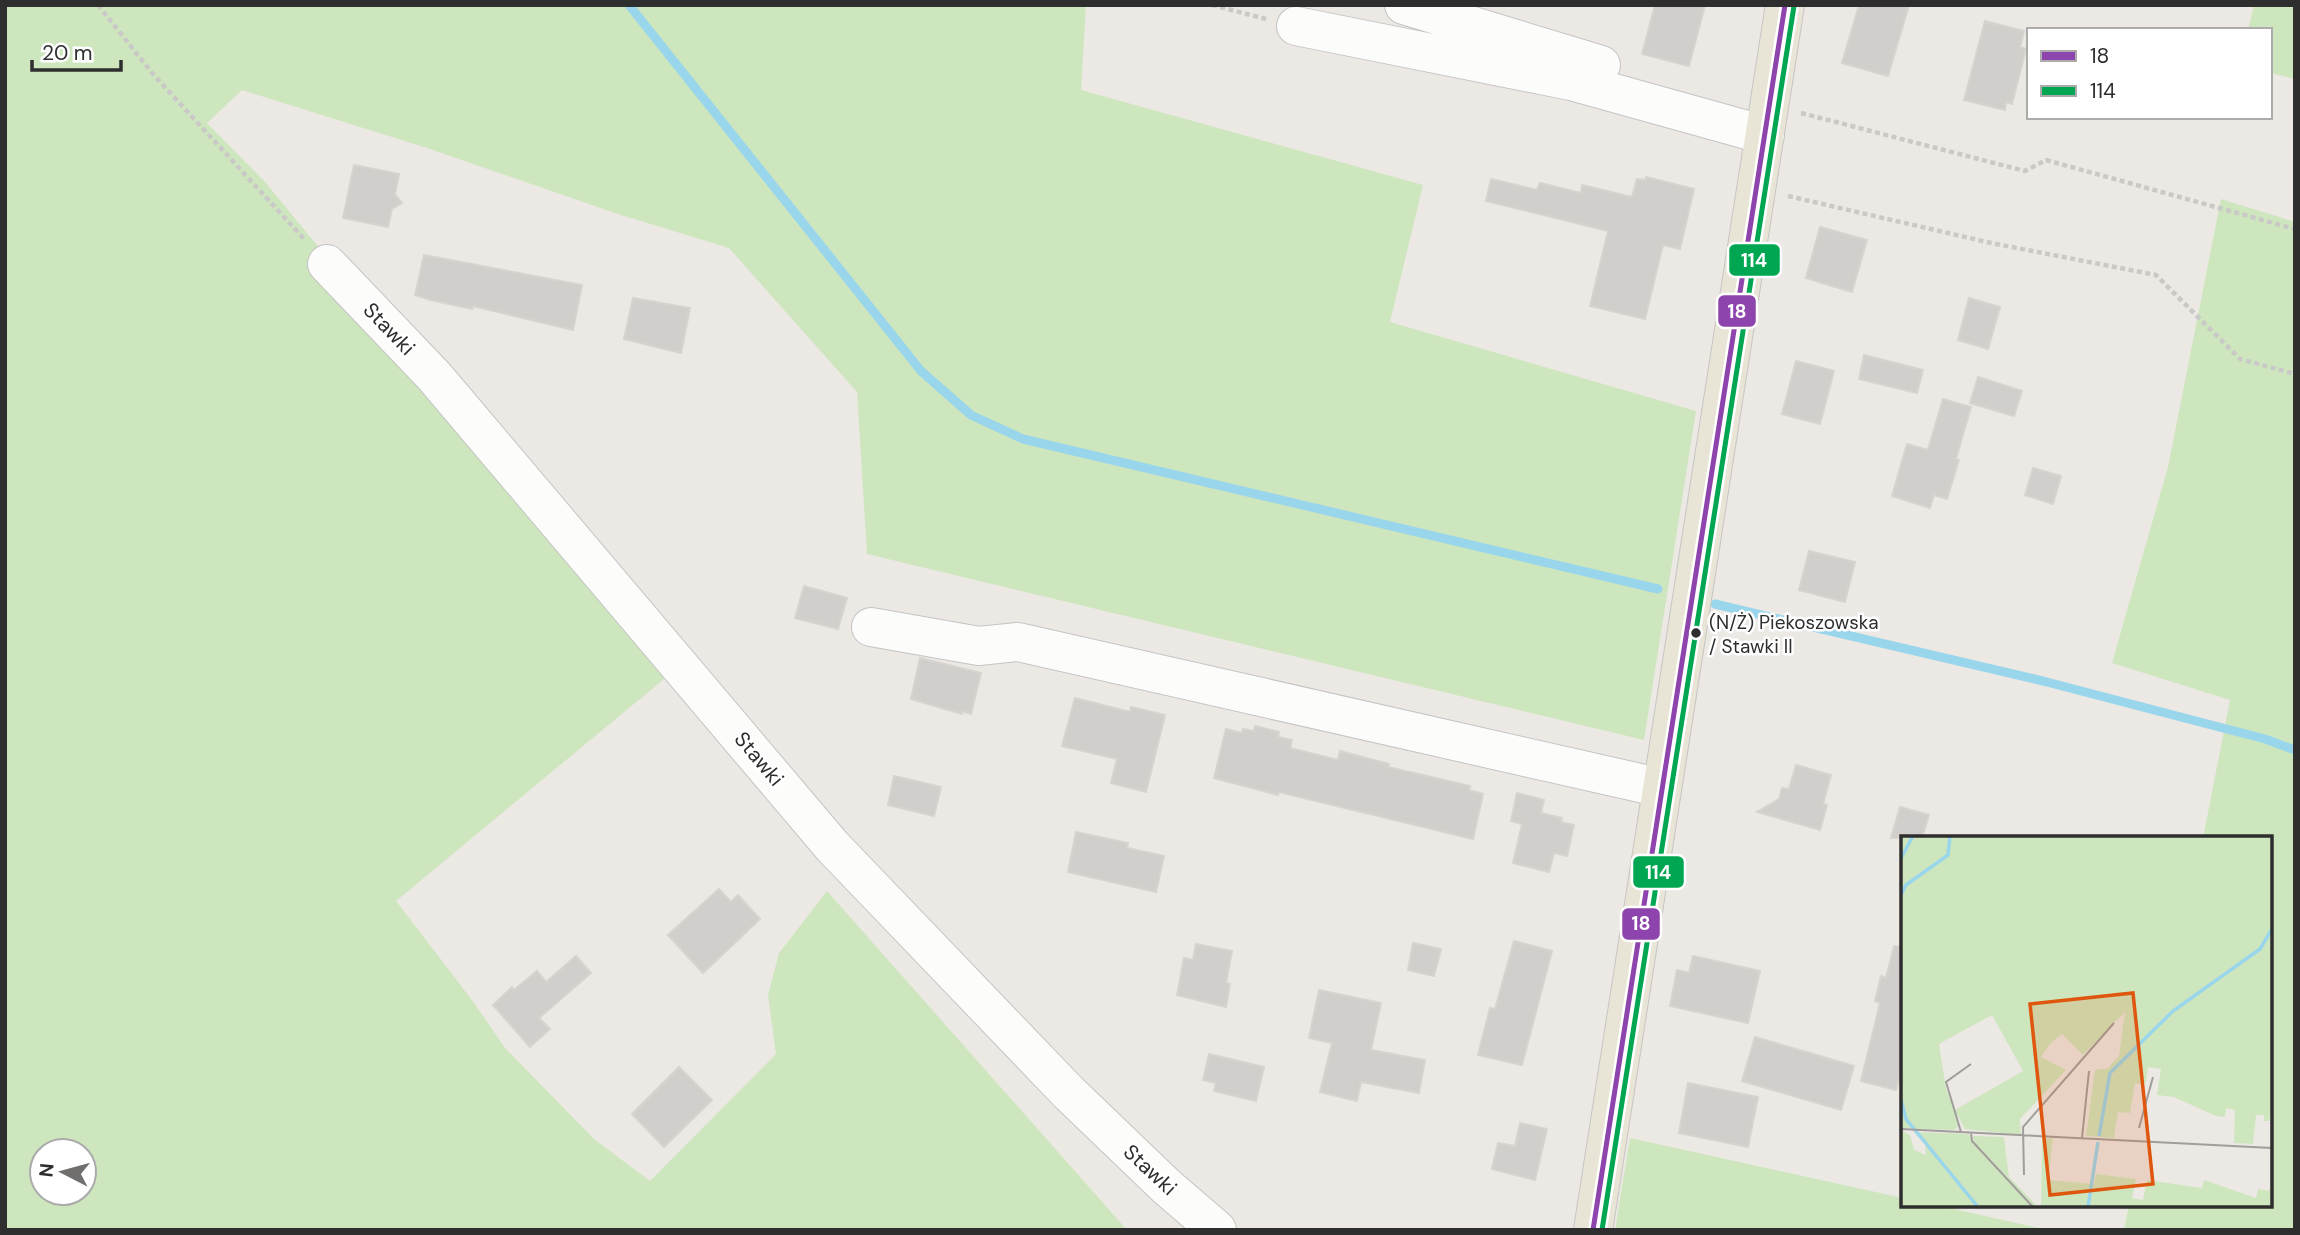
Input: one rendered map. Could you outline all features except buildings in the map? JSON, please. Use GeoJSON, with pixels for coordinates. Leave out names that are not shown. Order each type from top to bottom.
{"type":"FeatureCollection","features":[{"type":"Feature","properties":{"kind":"main road"},"geometry":{"type":"LineString","coordinates":[[1593,1230],[1785,5]]}},
{"type":"Feature","properties":{"kind":"street"},"geometry":{"type":"LineString","coordinates":[[1404,5],[1609,67],[1612,92]]}},
{"type":"Feature","properties":{"kind":"street"},"geometry":{"type":"LineString","coordinates":[[1296,26],[1571,81],[1612,92],[1767,119]]}},
{"type":"Feature","properties":{"kind":"street","name":"Stawki"},"geometry":{"type":"LineString","coordinates":[[327,264],[434,376],[832,846],[1068,1092],[1167,1187],[1217,1230]]}},
{"type":"Feature","properties":{"kind":"street"},"geometry":{"type":"LineString","coordinates":[[871,627],[979,646],[1017,642],[1662,788]]}},
{"type":"Feature","properties":{"kind":"path"},"geometry":{"type":"LineString","coordinates":[[98,5],[152,73],[327,264]]}},
{"type":"Feature","properties":{"kind":"path"},"geometry":{"type":"LineString","coordinates":[[1212,5],[1296,26]]}},
{"type":"Feature","properties":{"kind":"path"},"geometry":{"type":"LineString","coordinates":[[1767,119],[2025,171],[2046,160],[2295,229]]}},
{"type":"Feature","properties":{"kind":"path"},"geometry":{"type":"LineString","coordinates":[[1756,188],[1991,243],[2156,275],[2240,359],[2295,374]]}},
{"type":"Feature","properties":{"kind":"green space"},"geometry":{"type":"Polygon","coordinates":[[[5,5],[1086,5],[1081,90],[1423,185],[1390,322],[1696,411],[1644,740],[867,554],[857,392],[729,248],[242,90],[207,123],[265,182],[670,674],[396,901],[505,1048],[594,1139],[650,1181],[776,1054],[768,995],[779,953],[827,891],[1127,1230],[5,1230],[5,5]]]}},
{"type":"Feature","properties":{"kind":"green space"},"geometry":{"type":"Polygon","coordinates":[[[2254,5],[2295,5],[2295,79],[2272,73],[2272,28],[2248,28],[2254,5]]]}},
{"type":"Feature","properties":{"kind":"green space"},"geometry":{"type":"Polygon","coordinates":[[[2221,199],[2295,222],[2295,1230],[2124,1230],[2129,1207],[2272,1207],[2272,836],[2203,836],[2230,700],[2112,663],[2168,467],[2221,199]]]}},
{"type":"Feature","properties":{"kind":"green space"},"geometry":{"type":"Polygon","coordinates":[[[1630,1138],[1901,1198],[1901,1207],[1945,1207],[2048,1230],[1615,1230],[1630,1138]]]}},
{"type":"Feature","properties":{"kind":"waterway"},"geometry":{"type":"LineString","coordinates":[[629,5],[921,371],[971,415],[1023,439],[1658,589]]}},
{"type":"Feature","properties":{"kind":"waterway"},"geometry":{"type":"LineString","coordinates":[[1715,604],[2043,681],[2265,739],[2295,750]]}},
{"type":"Feature","properties":{"kind":"transit line","name":"18"},"geometry":{"type":"LineString","coordinates":[[1593,1230],[1785,5]]}},
{"type":"Feature","properties":{"kind":"transit line","name":"114"},"geometry":{"type":"LineString","coordinates":[[1602,1230],[1794,6]]}},
{"type":"Feature","properties":{"kind":"place","name":"(N/Ż) Piekoszowska / Stawki II"},"geometry":{"type":"Point","coordinates":[1696,633]}}]}
